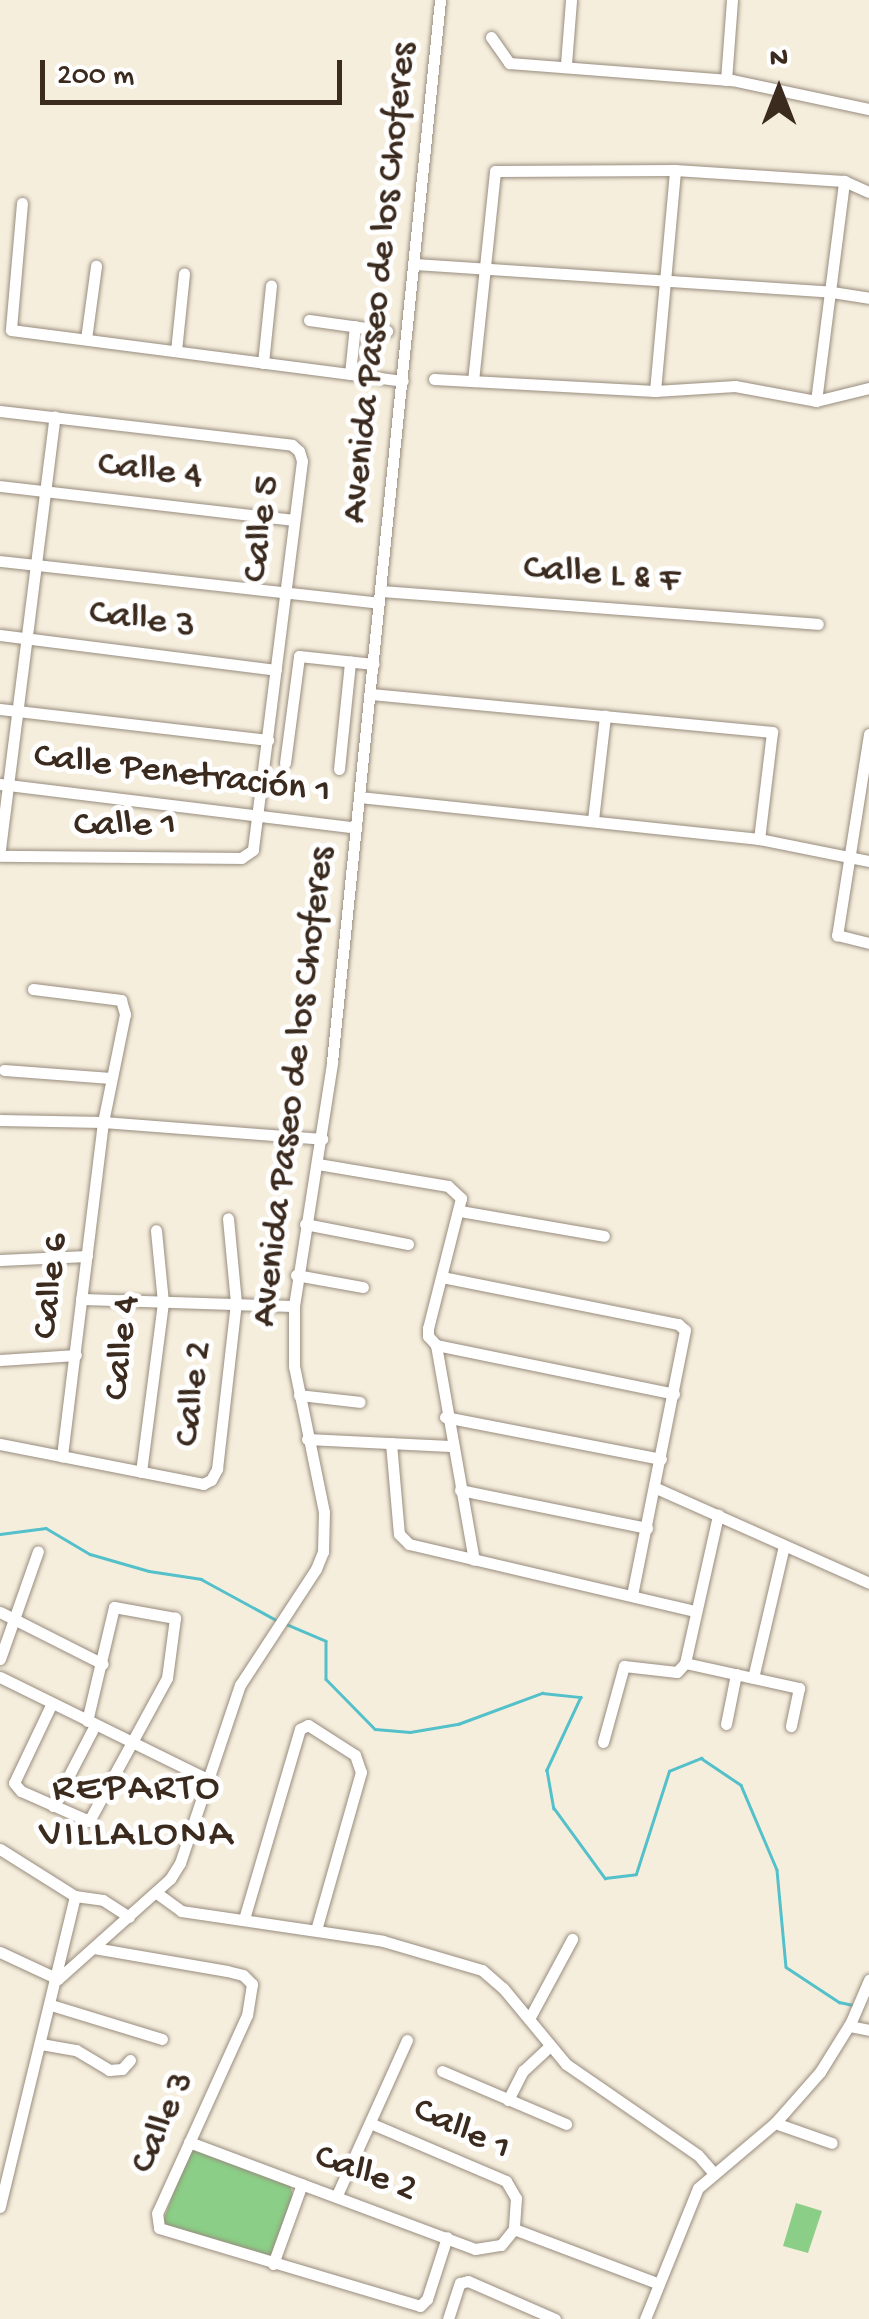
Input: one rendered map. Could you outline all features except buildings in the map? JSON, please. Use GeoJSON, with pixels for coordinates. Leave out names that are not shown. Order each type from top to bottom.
{"type":"FeatureCollection","features":[{"type":"Feature","properties":{"kind":"street","name":"Avenida Paseo de los Choferes"},"geometry":{"type":"LineString","coordinates":[[58,1979],[158,1894],[180,1863],[240,1685],[316,1570],[324,1543],[324,1512],[298,1395],[296,1275],[322,1139],[440,0]]}},
{"type":"Feature","properties":{"kind":"street"},"geometry":{"type":"LineString","coordinates":[[566,64],[571,0]]}},
{"type":"Feature","properties":{"kind":"street"},"geometry":{"type":"LineString","coordinates":[[726,80],[732,0]]}},
{"type":"Feature","properties":{"kind":"street"},"geometry":{"type":"LineString","coordinates":[[491,37],[509,63],[566,64],[726,80],[869,109]]}},
{"type":"Feature","properties":{"kind":"street"},"geometry":{"type":"LineString","coordinates":[[655,391],[662,280],[675,170]]}},
{"type":"Feature","properties":{"kind":"street"},"geometry":{"type":"LineString","coordinates":[[473,381],[495,171],[675,170],[844,181],[869,192]]}},
{"type":"Feature","properties":{"kind":"street"},"geometry":{"type":"LineString","coordinates":[[816,401],[844,181]]}},
{"type":"Feature","properties":{"kind":"street"},"geometry":{"type":"LineString","coordinates":[[22,203],[11,330],[403,381]]}},
{"type":"Feature","properties":{"kind":"street"},"geometry":{"type":"LineString","coordinates":[[414,264],[484,272],[832,292],[869,298]]}},
{"type":"Feature","properties":{"kind":"street"},"geometry":{"type":"LineString","coordinates":[[86,339],[96,266]]}},
{"type":"Feature","properties":{"kind":"street"},"geometry":{"type":"LineString","coordinates":[[176,351],[184,273]]}},
{"type":"Feature","properties":{"kind":"street"},"geometry":{"type":"LineString","coordinates":[[263,363],[271,285]]}},
{"type":"Feature","properties":{"kind":"street"},"geometry":{"type":"LineString","coordinates":[[309,320],[387,331]]}},
{"type":"Feature","properties":{"kind":"street"},"geometry":{"type":"LineString","coordinates":[[350,374],[355,326]]}},
{"type":"Feature","properties":{"kind":"street"},"geometry":{"type":"LineString","coordinates":[[434,379],[655,391],[735,386],[816,401],[869,388]]}},
{"type":"Feature","properties":{"kind":"street","name":"Calle 5"},"geometry":{"type":"LineString","coordinates":[[0,411],[292,445],[300,450],[302,461],[268,740],[250,855]]}},
{"type":"Feature","properties":{"kind":"street"},"geometry":{"type":"LineString","coordinates":[[0,852],[4,785],[19,710],[55,416]]}},
{"type":"Feature","properties":{"kind":"street","name":"Calle 4"},"geometry":{"type":"LineString","coordinates":[[0,486],[293,520]]}},
{"type":"Feature","properties":{"kind":"street","name":"Calle L & F"},"geometry":{"type":"LineString","coordinates":[[0,560],[286,594],[818,624]]}},
{"type":"Feature","properties":{"kind":"street","name":"Calle 3"},"geometry":{"type":"LineString","coordinates":[[0,635],[276,670]]}},
{"type":"Feature","properties":{"kind":"street"},"geometry":{"type":"LineString","coordinates":[[284,763],[296,659],[303,655],[374,664]]}},
{"type":"Feature","properties":{"kind":"street"},"geometry":{"type":"LineString","coordinates":[[339,770],[350,662]]}},
{"type":"Feature","properties":{"kind":"street"},"geometry":{"type":"LineString","coordinates":[[371,694],[772,732],[758,839]]}},
{"type":"Feature","properties":{"kind":"street"},"geometry":{"type":"LineString","coordinates":[[0,709],[268,740]]}},
{"type":"Feature","properties":{"kind":"street"},"geometry":{"type":"LineString","coordinates":[[593,820],[605,716]]}},
{"type":"Feature","properties":{"kind":"street"},"geometry":{"type":"LineString","coordinates":[[869,734],[837,935],[869,943]]}},
{"type":"Feature","properties":{"kind":"street","name":"Calle Penetración 1"},"geometry":{"type":"LineString","coordinates":[[4,785],[356,828]]}},
{"type":"Feature","properties":{"kind":"street"},"geometry":{"type":"LineString","coordinates":[[360,797],[758,839],[869,861]]}},
{"type":"Feature","properties":{"kind":"street","name":"Calle 1"},"geometry":{"type":"LineString","coordinates":[[0,852],[250,855]]}},
{"type":"Feature","properties":{"kind":"street","name":"Calle 6"},"geometry":{"type":"LineString","coordinates":[[33,989],[120,1000],[125,1014],[103,1122],[62,1457]]}},
{"type":"Feature","properties":{"kind":"street"},"geometry":{"type":"LineString","coordinates":[[4,1070],[111,1078]]}},
{"type":"Feature","properties":{"kind":"street"},"geometry":{"type":"LineString","coordinates":[[0,1120],[103,1122],[322,1139]]}},
{"type":"Feature","properties":{"kind":"street"},"geometry":{"type":"LineString","coordinates":[[318,1164],[448,1186],[462,1198],[428,1328],[428,1336],[436,1344],[674,1394]]}},
{"type":"Feature","properties":{"kind":"street"},"geometry":{"type":"LineString","coordinates":[[460,1212],[604,1236]]}},
{"type":"Feature","properties":{"kind":"street","name":"Calle 2"},"geometry":{"type":"LineString","coordinates":[[0,1444],[203,1484],[211,1480],[216,1469],[236,1304],[228,1218]]}},
{"type":"Feature","properties":{"kind":"street"},"geometry":{"type":"LineString","coordinates":[[305,1224],[408,1244]]}},
{"type":"Feature","properties":{"kind":"street","name":"Calle 4"},"geometry":{"type":"LineString","coordinates":[[140,1472],[163,1302],[156,1230]]}},
{"type":"Feature","properties":{"kind":"street"},"geometry":{"type":"LineString","coordinates":[[0,1260],[87,1256]]}},
{"type":"Feature","properties":{"kind":"street"},"geometry":{"type":"LineString","coordinates":[[296,1275],[363,1287]]}},
{"type":"Feature","properties":{"kind":"street"},"geometry":{"type":"LineString","coordinates":[[442,1276],[678,1324],[685,1330],[632,1595]]}},
{"type":"Feature","properties":{"kind":"street"},"geometry":{"type":"LineString","coordinates":[[81,1299],[294,1306]]}},
{"type":"Feature","properties":{"kind":"street"},"geometry":{"type":"LineString","coordinates":[[436,1344],[450,1446],[474,1560]]}},
{"type":"Feature","properties":{"kind":"street"},"geometry":{"type":"LineString","coordinates":[[0,1360],[76,1354]]}},
{"type":"Feature","properties":{"kind":"street"},"geometry":{"type":"LineString","coordinates":[[298,1395],[360,1402]]}},
{"type":"Feature","properties":{"kind":"street"},"geometry":{"type":"LineString","coordinates":[[446,1416],[662,1459]]}},
{"type":"Feature","properties":{"kind":"street"},"geometry":{"type":"LineString","coordinates":[[308,1439],[450,1446]]}},
{"type":"Feature","properties":{"kind":"street"},"geometry":{"type":"LineString","coordinates":[[391,1444],[399,1534],[424,1550],[695,1611]]}},
{"type":"Feature","properties":{"kind":"street"},"geometry":{"type":"LineString","coordinates":[[656,1488],[869,1583]]}},
{"type":"Feature","properties":{"kind":"street"},"geometry":{"type":"LineString","coordinates":[[460,1490],[647,1528]]}},
{"type":"Feature","properties":{"kind":"street"},"geometry":{"type":"LineString","coordinates":[[603,1742],[624,1666],[678,1672],[685,1663],[718,1515]]}},
{"type":"Feature","properties":{"kind":"street"},"geometry":{"type":"LineString","coordinates":[[753,1678],[784,1546]]}},
{"type":"Feature","properties":{"kind":"street"},"geometry":{"type":"LineString","coordinates":[[0,1659],[38,1550]]}},
{"type":"Feature","properties":{"kind":"street"},"geometry":{"type":"LineString","coordinates":[[51,1705],[14,1777],[21,1790],[53,1806],[84,1821],[92,1819],[167,1678],[175,1618],[116,1606],[91,1723],[53,1806]]}},
{"type":"Feature","properties":{"kind":"street"},"geometry":{"type":"LineString","coordinates":[[0,1612],[103,1664]]}},
{"type":"Feature","properties":{"kind":"street"},"geometry":{"type":"LineString","coordinates":[[685,1663],[800,1688],[791,1726]]}},
{"type":"Feature","properties":{"kind":"street"},"geometry":{"type":"LineString","coordinates":[[726,1724],[736,1674]]}},
{"type":"Feature","properties":{"kind":"street"},"geometry":{"type":"LineString","coordinates":[[0,1676],[51,1705],[209,1780]]}},
{"type":"Feature","properties":{"kind":"street"},"geometry":{"type":"LineString","coordinates":[[244,1919],[304,1725],[355,1756],[361,1767],[316,1930]]}},
{"type":"Feature","properties":{"kind":"street"},"geometry":{"type":"LineString","coordinates":[[0,1849],[75,1896],[103,1900],[129,1917]]}},
{"type":"Feature","properties":{"kind":"street"},"geometry":{"type":"LineString","coordinates":[[158,1894],[181,1910],[316,1930],[458,1960],[494,1978],[566,2064],[698,2155],[713,2172]]}},
{"type":"Feature","properties":{"kind":"street"},"geometry":{"type":"LineString","coordinates":[[0,2207],[75,1896]]}},
{"type":"Feature","properties":{"kind":"street"},"geometry":{"type":"LineString","coordinates":[[530,2020],[572,1938]]}},
{"type":"Feature","properties":{"kind":"street","name":"Calle 3"},"geometry":{"type":"LineString","coordinates":[[94,1948],[227,1971],[243,1975],[252,1984],[246,2015],[156,2213],[159,2228],[420,2306],[427,2299],[447,2237]]}},
{"type":"Feature","properties":{"kind":"street"},"geometry":{"type":"LineString","coordinates":[[0,1952],[58,1979]]}},
{"type":"Feature","properties":{"kind":"street"},"geometry":{"type":"LineString","coordinates":[[645,2319],[698,2188],[775,2122],[820,2072],[850,2024],[868,1982]]}},
{"type":"Feature","properties":{"kind":"street"},"geometry":{"type":"LineString","coordinates":[[51,2006],[162,2039]]}},
{"type":"Feature","properties":{"kind":"street"},"geometry":{"type":"LineString","coordinates":[[850,2024],[869,2030]]}},
{"type":"Feature","properties":{"kind":"street"},"geometry":{"type":"LineString","coordinates":[[337,2195],[406,2040]]}},
{"type":"Feature","properties":{"kind":"street"},"geometry":{"type":"LineString","coordinates":[[40,2044],[76,2050],[109,2070],[122,2069],[130,2060]]}},
{"type":"Feature","properties":{"kind":"street"},"geometry":{"type":"LineString","coordinates":[[508,2100],[523,2071],[549,2047]]}},
{"type":"Feature","properties":{"kind":"street"},"geometry":{"type":"LineString","coordinates":[[442,2071],[566,2124]]}},
{"type":"Feature","properties":{"kind":"street"},"geometry":{"type":"LineString","coordinates":[[775,2122],[832,2143]]}},
{"type":"Feature","properties":{"kind":"street","name":"Calle 1"},"geometry":{"type":"LineString","coordinates":[[370,2124],[506,2180],[516,2198],[514,2229]]}},
{"type":"Feature","properties":{"kind":"street","name":"Calle 2"},"geometry":{"type":"LineString","coordinates":[[189,2142],[484,2250],[500,2245],[514,2229]]}},
{"type":"Feature","properties":{"kind":"street"},"geometry":{"type":"LineString","coordinates":[[273,2264],[302,2184]]}},
{"type":"Feature","properties":{"kind":"street"},"geometry":{"type":"LineString","coordinates":[[514,2229],[657,2284]]}},
{"type":"Feature","properties":{"kind":"street"},"geometry":{"type":"LineString","coordinates":[[448,2319],[460,2283],[468,2281],[555,2319]]}},
{"type":"Feature","properties":{"kind":"green space"},"geometry":{"type":"Polygon","coordinates":[[[194,2150],[290,2185],[293,2195],[268,2257],[162,2224],[187,2156],[194,2150]]]}},
{"type":"Feature","properties":{"kind":"green space"},"geometry":{"type":"Polygon","coordinates":[[[796,2203],[822,2211],[808,2253],[783,2246],[796,2203]]]}},
{"type":"Feature","properties":{"kind":"waterway"},"geometry":{"type":"LineString","coordinates":[[0,1534],[46,1528],[90,1554],[149,1571],[201,1579],[278,1621]]}},
{"type":"Feature","properties":{"kind":"waterway"},"geometry":{"type":"LineString","coordinates":[[286,1624],[326,1641],[326,1679],[375,1729],[410,1732],[458,1724],[542,1693],[581,1697],[547,1770],[554,1808],[605,1878],[636,1874],[669,1771],[701,1758],[741,1785],[777,1870],[786,1967],[839,2002],[853,2005]]}},
{"type":"Feature","properties":{"kind":"district","name":"REPARTO VILLALONA"},"geometry":{"type":"Point","coordinates":[137,1813]}}]}
